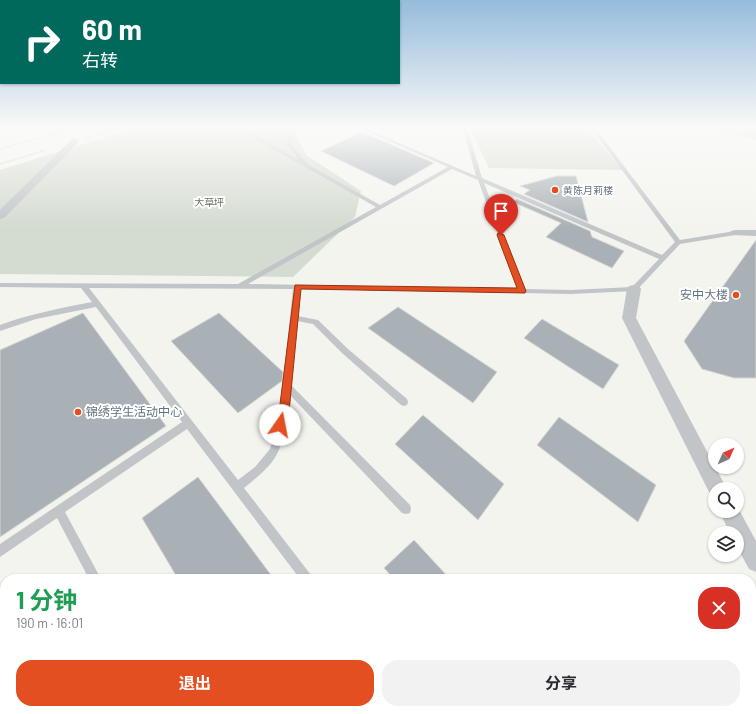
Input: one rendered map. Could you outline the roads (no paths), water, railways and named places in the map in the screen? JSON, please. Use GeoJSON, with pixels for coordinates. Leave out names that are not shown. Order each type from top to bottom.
{"type":"FeatureCollection","features":[{"type":"Feature","properties":{"kind":"street"},"geometry":{"type":"LineString","coordinates":[[0,216],[55,161]]}},
{"type":"Feature","properties":{"kind":"street"},"geometry":{"type":"LineString","coordinates":[[735,233],[756,233]]}},
{"type":"Feature","properties":{"kind":"street"},"geometry":{"type":"LineString","coordinates":[[634,289],[629,318],[714,482]]}},
{"type":"Feature","properties":{"kind":"street"},"geometry":{"type":"LineString","coordinates":[[733,518],[756,562]]}},
{"type":"Feature","properties":{"kind":"lane"},"geometry":{"type":"LineString","coordinates":[[297,161],[380,207]]}},
{"type":"Feature","properties":{"kind":"lane"},"geometry":{"type":"LineString","coordinates":[[303,161],[309,168]]}},
{"type":"Feature","properties":{"kind":"lane"},"geometry":{"type":"LineString","coordinates":[[439,161],[663,258]]}},
{"type":"Feature","properties":{"kind":"lane"},"geometry":{"type":"LineString","coordinates":[[475,161],[480,179],[522,291]]}},
{"type":"Feature","properties":{"kind":"lane"},"geometry":{"type":"LineString","coordinates":[[617,161],[678,242]]}},
{"type":"Feature","properties":{"kind":"lane"},"geometry":{"type":"LineString","coordinates":[[240,286],[452,167]]}},
{"type":"Feature","properties":{"kind":"lane"},"geometry":{"type":"LineString","coordinates":[[0,285],[240,286],[571,292],[634,289],[678,242],[735,233]]}},
{"type":"Feature","properties":{"kind":"lane"},"geometry":{"type":"LineString","coordinates":[[83,285],[303,574]]}},
{"type":"Feature","properties":{"kind":"lane"},"geometry":{"type":"LineString","coordinates":[[237,487],[258,470],[274,451],[284,412],[297,287]]}},
{"type":"Feature","properties":{"kind":"lane"},"geometry":{"type":"LineString","coordinates":[[0,328],[42,313],[97,304]]}},
{"type":"Feature","properties":{"kind":"lane"},"geometry":{"type":"LineString","coordinates":[[294,318],[315,322],[345,351],[404,402]]}},
{"type":"Feature","properties":{"kind":"lane"},"geometry":{"type":"LineString","coordinates":[[287,386],[406,509]]}},
{"type":"Feature","properties":{"kind":"lane"},"geometry":{"type":"LineString","coordinates":[[0,551],[188,423]]}},
{"type":"Feature","properties":{"kind":"lane"},"geometry":{"type":"LineString","coordinates":[[60,511],[92,574]]}},
{"type":"Feature","properties":{"kind":"place","name":"黄陈月莉楼"},"geometry":{"type":"Point","coordinates":[555,190]}},
{"type":"Feature","properties":{"kind":"place","name":"安中大楼"},"geometry":{"type":"Point","coordinates":[736,295]}},
{"type":"Feature","properties":{"kind":"place","name":"锦绣学生活动中心"},"geometry":{"type":"Point","coordinates":[78,412]}},
{"type":"Feature","properties":{"kind":"park label","name":"大草坪"},"geometry":{"type":"Point","coordinates":[209,202]}}]}
